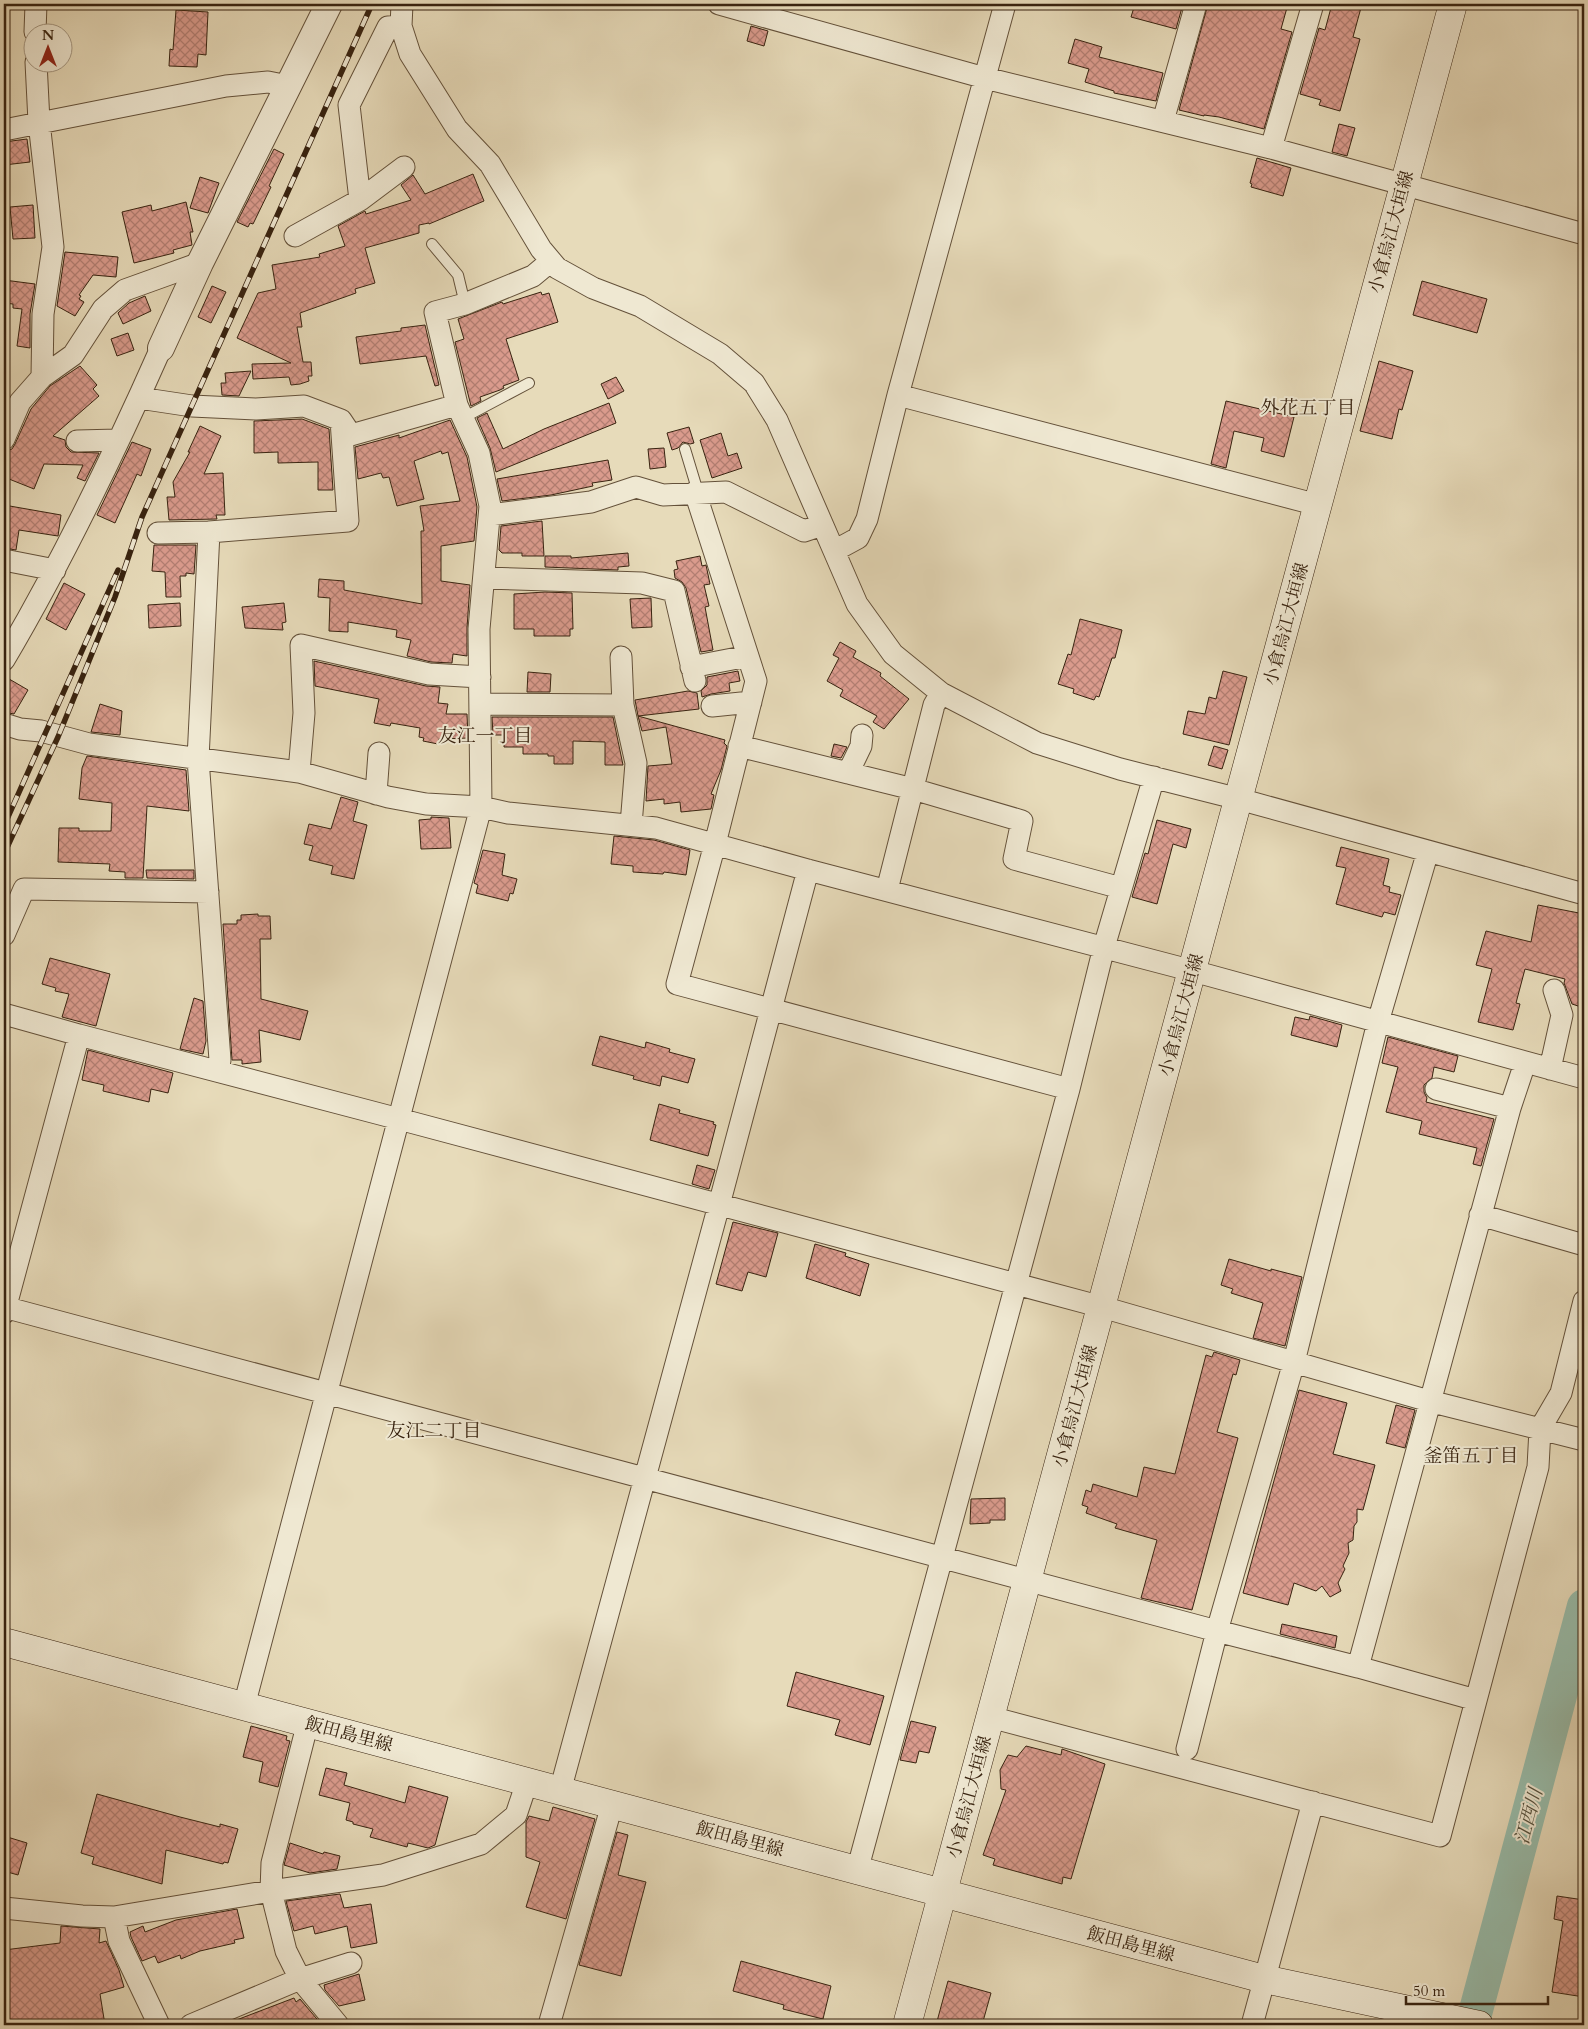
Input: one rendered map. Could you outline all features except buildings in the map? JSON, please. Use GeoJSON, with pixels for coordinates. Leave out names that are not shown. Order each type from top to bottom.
{"type":"FeatureCollection","features":[{"type":"Feature","properties":{"kind":"main road","name":"小倉烏江大垣線"},"geometry":{"type":"LineString","coordinates":[[907,2025],[1453,4]]}},
{"type":"Feature","properties":{"kind":"main road","name":"飯田島里線"},"geometry":{"type":"LineString","coordinates":[[4,1642],[1264,1979],[1479,2025]]}},
{"type":"Feature","properties":{"kind":"street"},"geometry":{"type":"LineString","coordinates":[[35,22],[36,4]]}},
{"type":"Feature","properties":{"kind":"street"},"geometry":{"type":"LineString","coordinates":[[4,660],[55,570],[139,398],[200,263],[329,4]]}},
{"type":"Feature","properties":{"kind":"street"},"geometry":{"type":"LineString","coordinates":[[402,4],[401,26],[410,54],[457,129],[490,164],[541,249],[557,268],[594,288],[640,306],[712,349],[754,383],[776,420],[857,604],[893,654],[941,692],[1037,744],[1584,894]]}},
{"type":"Feature","properties":{"kind":"street"},"geometry":{"type":"LineString","coordinates":[[719,4],[985,78],[1272,148],[1584,234]]}},
{"type":"Feature","properties":{"kind":"street"},"geometry":{"type":"LineString","coordinates":[[834,551],[858,538],[867,518],[898,395],[1005,4]]}},
{"type":"Feature","properties":{"kind":"street"},"geometry":{"type":"LineString","coordinates":[[1163,121],[1196,4]]}},
{"type":"Feature","properties":{"kind":"street"},"geometry":{"type":"LineString","coordinates":[[1272,148],[1313,4]]}},
{"type":"Feature","properties":{"kind":"street"},"geometry":{"type":"LineString","coordinates":[[360,200],[349,105],[388,27],[401,26]]}},
{"type":"Feature","properties":{"kind":"street"},"geometry":{"type":"LineString","coordinates":[[36,72],[39,122],[53,247],[43,314],[42,377]]}},
{"type":"Feature","properties":{"kind":"street"},"geometry":{"type":"LineString","coordinates":[[4,130],[226,86],[268,82],[288,86]]}},
{"type":"Feature","properties":{"kind":"street"},"geometry":{"type":"LineString","coordinates":[[295,236],[360,200],[404,167]]}},
{"type":"Feature","properties":{"kind":"street"},"geometry":{"type":"LineString","coordinates":[[244,1706],[481,807],[479,629],[490,506],[479,453],[460,412],[435,312],[465,304],[533,276],[552,261]]}},
{"type":"Feature","properties":{"kind":"street"},"geometry":{"type":"LineString","coordinates":[[4,439],[20,402],[42,377],[73,355],[103,309],[125,290],[200,263]]}},
{"type":"Feature","properties":{"kind":"street"},"geometry":{"type":"LineString","coordinates":[[898,395],[1318,505]]}},
{"type":"Feature","properties":{"kind":"street"},"geometry":{"type":"LineString","coordinates":[[139,398],[192,406],[256,409],[304,406],[342,420],[351,435],[460,412]]}},
{"type":"Feature","properties":{"kind":"street"},"geometry":{"type":"LineString","coordinates":[[158,533],[210,532],[348,521],[342,420]]}},
{"type":"Feature","properties":{"kind":"street"},"geometry":{"type":"LineString","coordinates":[[77,441],[118,440]]}},
{"type":"Feature","properties":{"kind":"street"},"geometry":{"type":"LineString","coordinates":[[490,515],[591,502],[636,487],[663,495],[726,492],[804,531],[822,525]]}},
{"type":"Feature","properties":{"kind":"street"},"geometry":{"type":"LineString","coordinates":[[697,492],[756,681],[677,984],[1069,1089]]}},
{"type":"Feature","properties":{"kind":"street"},"geometry":{"type":"LineString","coordinates":[[210,532],[198,759],[220,1060],[218,1071]]}},
{"type":"Feature","properties":{"kind":"street"},"geometry":{"type":"LineString","coordinates":[[4,560],[55,570]]}},
{"type":"Feature","properties":{"kind":"street"},"geometry":{"type":"LineString","coordinates":[[484,578],[642,583],[674,591],[693,674],[748,656]]}},
{"type":"Feature","properties":{"kind":"street"},"geometry":{"type":"LineString","coordinates":[[299,772],[304,713],[301,645],[429,674],[480,677]]}},
{"type":"Feature","properties":{"kind":"street"},"geometry":{"type":"LineString","coordinates":[[621,657],[623,705],[636,763],[631,825]]}},
{"type":"Feature","properties":{"kind":"street"},"geometry":{"type":"LineString","coordinates":[[887,890],[934,705],[941,692]]}},
{"type":"Feature","properties":{"kind":"street"},"geometry":{"type":"LineString","coordinates":[[712,706],[751,702]]}},
{"type":"Feature","properties":{"kind":"street"},"geometry":{"type":"LineString","coordinates":[[480,704],[623,705]]}},
{"type":"Feature","properties":{"kind":"street"},"geometry":{"type":"LineString","coordinates":[[4,724],[89,744],[299,772],[376,794],[426,804],[481,807],[508,813],[656,828],[808,870],[1104,947],[1584,1078]]}},
{"type":"Feature","properties":{"kind":"street"},"geometry":{"type":"LineString","coordinates":[[848,773],[861,746],[862,735]]}},
{"type":"Feature","properties":{"kind":"street"},"geometry":{"type":"LineString","coordinates":[[740,746],[913,789],[1022,821],[1014,859],[1121,888]]}},
{"type":"Feature","properties":{"kind":"street"},"geometry":{"type":"LineString","coordinates":[[376,794],[379,753]]}},
{"type":"Feature","properties":{"kind":"street"},"geometry":{"type":"LineString","coordinates":[[857,1871],[1069,1089],[1104,947],[1154,777]]}},
{"type":"Feature","properties":{"kind":"street"},"geometry":{"type":"LineString","coordinates":[[1187,1749],[1217,1631],[1294,1362],[1378,1022],[1428,851]]}},
{"type":"Feature","properties":{"kind":"street"},"geometry":{"type":"LineString","coordinates":[[560,1791],[720,1205],[808,870]]}},
{"type":"Feature","properties":{"kind":"street"},"geometry":{"type":"LineString","coordinates":[[4,935],[24,889],[208,892]]}},
{"type":"Feature","properties":{"kind":"street"},"geometry":{"type":"LineString","coordinates":[[1550,1069],[1562,1015],[1554,990]]}},
{"type":"Feature","properties":{"kind":"street"},"geometry":{"type":"LineString","coordinates":[[4,1014],[1102,1307],[1429,1401],[1584,1440]]}},
{"type":"Feature","properties":{"kind":"street"},"geometry":{"type":"LineString","coordinates":[[79,1035],[4,1309],[327,1393],[1476,1700]]}},
{"type":"Feature","properties":{"kind":"street"},"geometry":{"type":"LineString","coordinates":[[1358,1667],[1480,1215],[1510,1108],[1525,1063]]}},
{"type":"Feature","properties":{"kind":"street"},"geometry":{"type":"LineString","coordinates":[[1436,1089],[1510,1108]]}},
{"type":"Feature","properties":{"kind":"street"},"geometry":{"type":"LineString","coordinates":[[1480,1215],[1584,1246]]}},
{"type":"Feature","properties":{"kind":"street"},"geometry":{"type":"LineString","coordinates":[[990,1717],[1440,1836],[1584,1302]]}},
{"type":"Feature","properties":{"kind":"street"},"geometry":{"type":"LineString","coordinates":[[308,1722],[272,1864],[271,1891],[286,1951],[300,1979],[338,2025]]}},
{"type":"Feature","properties":{"kind":"street"},"geometry":{"type":"LineString","coordinates":[[4,1908],[82,1916],[114,1917],[271,1891],[384,1875],[481,1844],[516,1815],[527,1782]]}},
{"type":"Feature","properties":{"kind":"street"},"geometry":{"type":"LineString","coordinates":[[1252,2025],[1313,1802]]}},
{"type":"Feature","properties":{"kind":"street"},"geometry":{"type":"LineString","coordinates":[[550,2025],[612,1805]]}},
{"type":"Feature","properties":{"kind":"street"},"geometry":{"type":"LineString","coordinates":[[114,1917],[119,1941],[159,2025]]}},
{"type":"Feature","properties":{"kind":"street"},"geometry":{"type":"LineString","coordinates":[[191,2025],[300,1979],[351,1963]]}},
{"type":"Feature","properties":{"kind":"lane"},"geometry":{"type":"LineString","coordinates":[[432,244],[458,275],[465,304]]}},
{"type":"Feature","properties":{"kind":"lane"},"geometry":{"type":"LineString","coordinates":[[460,412],[529,384]]}},
{"type":"Feature","properties":{"kind":"lane"},"geometry":{"type":"LineString","coordinates":[[685,449],[697,492]]}},
{"type":"Feature","properties":{"kind":"waterway","name":"江西川"},"geometry":{"type":"LineString","coordinates":[[1472,2025],[1584,1606]]}},
{"type":"Feature","properties":{"kind":"railway"},"geometry":{"type":"LineString","coordinates":[[4,854],[58,737],[115,597],[142,517],[372,4]]}},
{"type":"Feature","properties":{"kind":"railway"},"geometry":{"type":"LineString","coordinates":[[4,826],[118,570]]}},
{"type":"Feature","properties":{"kind":"district","name":"外花五丁目"},"geometry":{"type":"Point","coordinates":[1308,407]}},
{"type":"Feature","properties":{"kind":"district","name":"友江一丁目"},"geometry":{"type":"Point","coordinates":[485,735]}},
{"type":"Feature","properties":{"kind":"district","name":"友江二丁目"},"geometry":{"type":"Point","coordinates":[434,1430]}},
{"type":"Feature","properties":{"kind":"district","name":"釜笛五丁目"},"geometry":{"type":"Point","coordinates":[1471,1455]}}]}
